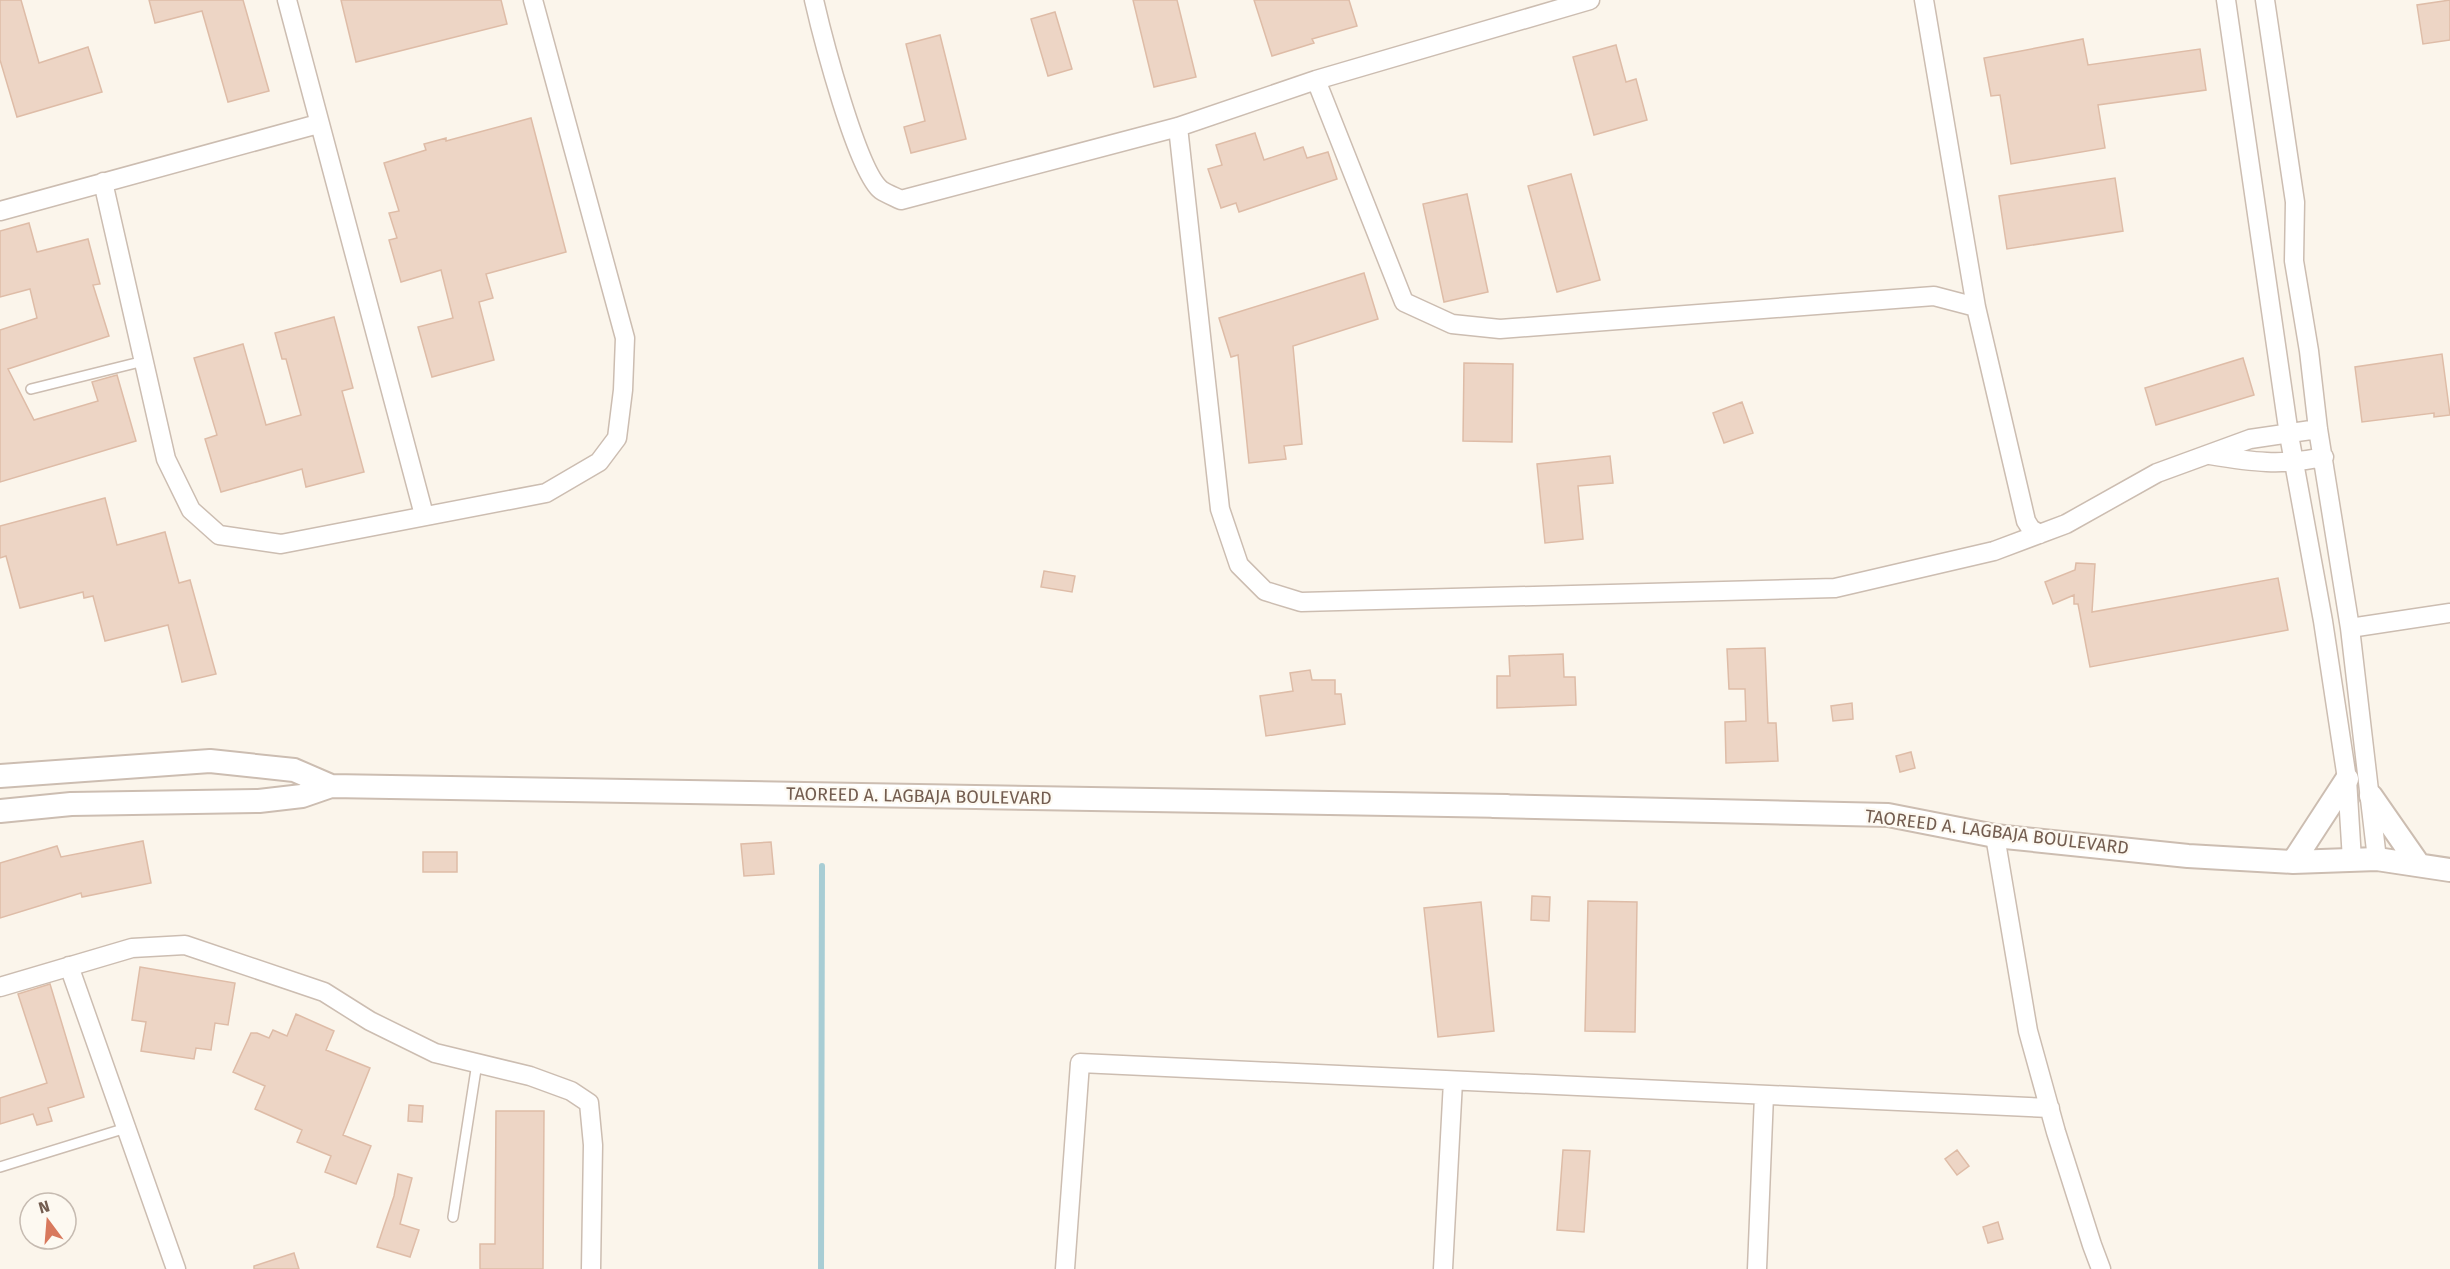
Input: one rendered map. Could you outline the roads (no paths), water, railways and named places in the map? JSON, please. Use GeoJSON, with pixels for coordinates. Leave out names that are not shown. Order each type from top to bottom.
{"type":"FeatureCollection","features":[{"type":"Feature","properties":{"kind":"street"},"geometry":{"type":"LineString","coordinates":[[287,0],[318,124],[424,515]]}},
{"type":"Feature","properties":{"kind":"street"},"geometry":{"type":"LineString","coordinates":[[103,182],[166,459],[192,510],[219,535],[281,544],[546,493],[599,462],[617,438],[624,390],[625,338],[533,0]]}},
{"type":"Feature","properties":{"kind":"street"},"geometry":{"type":"LineString","coordinates":[[814,0],[864,166],[880,189],[901,200],[1178,127],[1316,80],[1590,0]]}},
{"type":"Feature","properties":{"kind":"street"},"geometry":{"type":"LineString","coordinates":[[1924,0],[1976,307],[2026,521],[2031,529],[2040,534]]}},
{"type":"Feature","properties":{"kind":"street"},"geometry":{"type":"LineString","coordinates":[[2226,0],[2289,435],[2323,621],[2347,779],[2352,860]]}},
{"type":"Feature","properties":{"kind":"street"},"geometry":{"type":"LineString","coordinates":[[2265,0],[2295,202],[2294,261],[2350,628],[2377,859]]}},
{"type":"Feature","properties":{"kind":"street"},"geometry":{"type":"LineString","coordinates":[[1316,80],[1404,303],[1452,324],[1500,329],[1934,296],[1976,307]]}},
{"type":"Feature","properties":{"kind":"street"},"geometry":{"type":"LineString","coordinates":[[0,211],[318,124]]}},
{"type":"Feature","properties":{"kind":"street"},"geometry":{"type":"LineString","coordinates":[[1178,127],[1220,509],[1239,565],[1265,591],[1301,602],[1835,588],[1994,551],[2075,519],[2157,473],[2250,439],[2318,429]]}},
{"type":"Feature","properties":{"kind":"street"},"geometry":{"type":"LineString","coordinates":[[2209,454],[2252,461],[2294,463],[2324,457]]}},
{"type":"Feature","properties":{"kind":"street"},"geometry":{"type":"LineString","coordinates":[[2350,628],[2450,613]]}},
{"type":"Feature","properties":{"kind":"street","name":"TAOREED A. LAGBAJA BOULEVARD"},"geometry":{"type":"LineString","coordinates":[[0,776],[210,761],[294,770],[331,786]]}},
{"type":"Feature","properties":{"kind":"street"},"geometry":{"type":"LineString","coordinates":[[2293,862],[2347,779]]}},
{"type":"Feature","properties":{"kind":"street","name":"TAOREED A. LAGBAJA BOULEVARD"},"geometry":{"type":"LineString","coordinates":[[0,812],[71,804],[259,801],[302,796],[331,786],[1495,806]]}},
{"type":"Feature","properties":{"kind":"street"},"geometry":{"type":"LineString","coordinates":[[2371,796],[2419,865]]}},
{"type":"Feature","properties":{"kind":"street","name":"TAOREED A. LAGBAJA BOULEVARD"},"geometry":{"type":"LineString","coordinates":[[1293,801],[1888,815],[1995,836],[2188,856],[2293,862],[2377,859],[2450,870]]}},
{"type":"Feature","properties":{"kind":"street"},"geometry":{"type":"LineString","coordinates":[[1995,836],[2028,1031],[2088,1234],[2101,1269]]}},
{"type":"Feature","properties":{"kind":"street"},"geometry":{"type":"LineString","coordinates":[[0,987],[132,948],[185,945],[324,992],[370,1021],[435,1053],[530,1076],[572,1091],[589,1103],[593,1145],[591,1269]]}},
{"type":"Feature","properties":{"kind":"street"},"geometry":{"type":"LineString","coordinates":[[69,966],[176,1269]]}},
{"type":"Feature","properties":{"kind":"street"},"geometry":{"type":"LineString","coordinates":[[1065,1269],[1080,1063],[2050,1108]]}},
{"type":"Feature","properties":{"kind":"street"},"geometry":{"type":"LineString","coordinates":[[1443,1269],[1453,1080]]}},
{"type":"Feature","properties":{"kind":"street"},"geometry":{"type":"LineString","coordinates":[[1756,1269],[1764,1095]]}},
{"type":"Feature","properties":{"kind":"lane"},"geometry":{"type":"LineString","coordinates":[[32,389],[144,361]]}},
{"type":"Feature","properties":{"kind":"lane"},"geometry":{"type":"LineString","coordinates":[[453,1217],[477,1063]]}},
{"type":"Feature","properties":{"kind":"lane"},"geometry":{"type":"LineString","coordinates":[[0,1167],[126,1128]]}},
{"type":"Feature","properties":{"kind":"waterway"},"geometry":{"type":"LineString","coordinates":[[821,1269],[822,866]]}}]}
